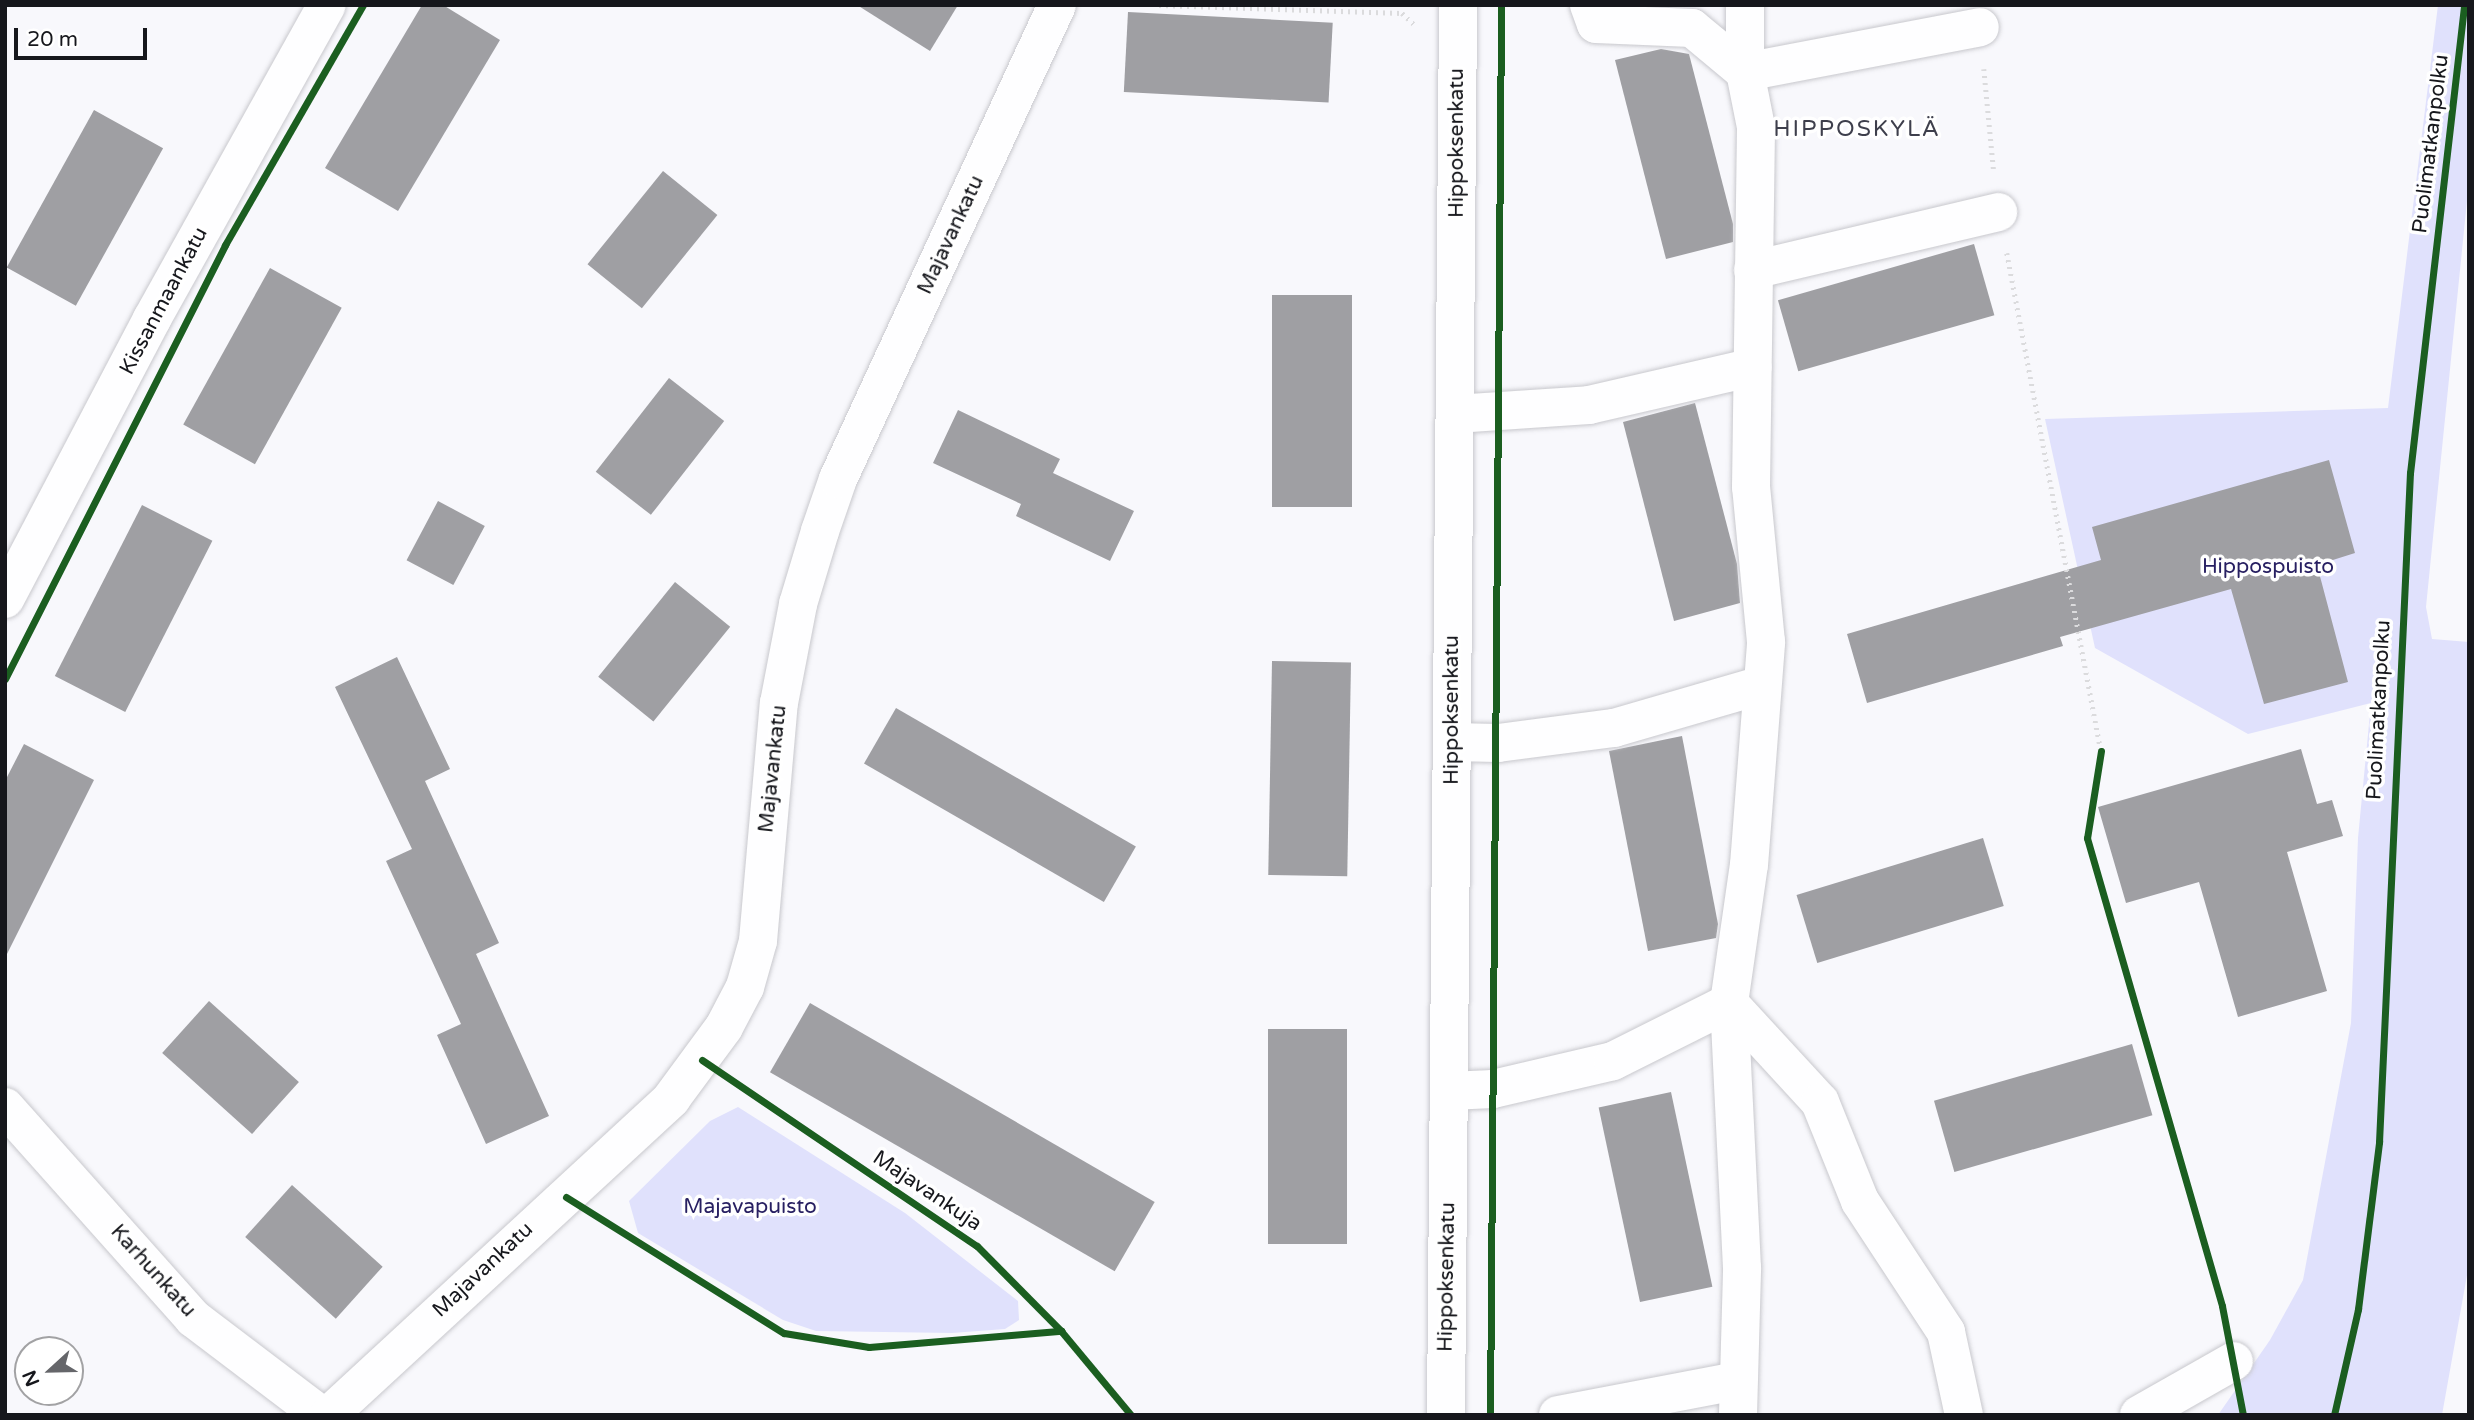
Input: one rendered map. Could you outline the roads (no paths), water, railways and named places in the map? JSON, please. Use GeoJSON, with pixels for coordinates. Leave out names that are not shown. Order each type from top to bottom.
{"type":"FeatureCollection","features":[{"type":"Feature","properties":{"kind":"street","name":"Kissanmaankatu"},"geometry":{"type":"LineString","coordinates":[[5,599],[152,319],[327,5]]}},
{"type":"Feature","properties":{"kind":"street","name":"Majavankatu"},"geometry":{"type":"LineString","coordinates":[[329,1415],[671,1099],[734,1007],[758,941],[779,703],[798,604],[820,531],[842,471],[1057,5]]}},
{"type":"Feature","properties":{"kind":"street"},"geometry":{"type":"LineString","coordinates":[[1589,5],[1596,24],[1692,28],[1745,72]]}},
{"type":"Feature","properties":{"kind":"street"},"geometry":{"type":"LineString","coordinates":[[1558,1415],[1738,1398],[1742,1268],[1729,1003],[1749,866],[1766,642],[1751,488],[1756,127],[1745,72],[1745,5]]}},
{"type":"Feature","properties":{"kind":"street","name":"Hippoksenkatu"},"geometry":{"type":"LineString","coordinates":[[1446,1415],[1458,20]]}},
{"type":"Feature","properties":{"kind":"street"},"geometry":{"type":"LineString","coordinates":[[1745,72],[1980,27]]}},
{"type":"Feature","properties":{"kind":"street"},"geometry":{"type":"LineString","coordinates":[[1753,270],[1998,212]]}},
{"type":"Feature","properties":{"kind":"street"},"geometry":{"type":"LineString","coordinates":[[1455,414],[1589,405],[1753,367]]}},
{"type":"Feature","properties":{"kind":"street"},"geometry":{"type":"LineString","coordinates":[[1452,742],[1498,743],[1614,727],[1762,685]]}},
{"type":"Feature","properties":{"kind":"street"},"geometry":{"type":"LineString","coordinates":[[1449,1091],[1493,1089],[1613,1061],[1729,1003]]}},
{"type":"Feature","properties":{"kind":"street"},"geometry":{"type":"LineString","coordinates":[[1729,1003],[1819,1102],[1860,1201],[1946,1332],[1964,1415]]}},
{"type":"Feature","properties":{"kind":"street","name":"Karhunkatu"},"geometry":{"type":"LineString","coordinates":[[5,1107],[193,1318],[321,1415]]}},
{"type":"Feature","properties":{"kind":"street"},"geometry":{"type":"LineString","coordinates":[[2138,1415],[2234,1361]]}},
{"type":"Feature","properties":{"kind":"district","name":"HIPPOSKYLÄ"},"geometry":{"type":"Point","coordinates":[1857,129]}},
{"type":"Feature","properties":{"kind":"park label","name":"Hippospuisto"},"geometry":{"type":"Point","coordinates":[2268,567]}},
{"type":"Feature","properties":{"kind":"park label","name":"Majavapuisto"},"geometry":{"type":"Point","coordinates":[750,1207]}}]}
